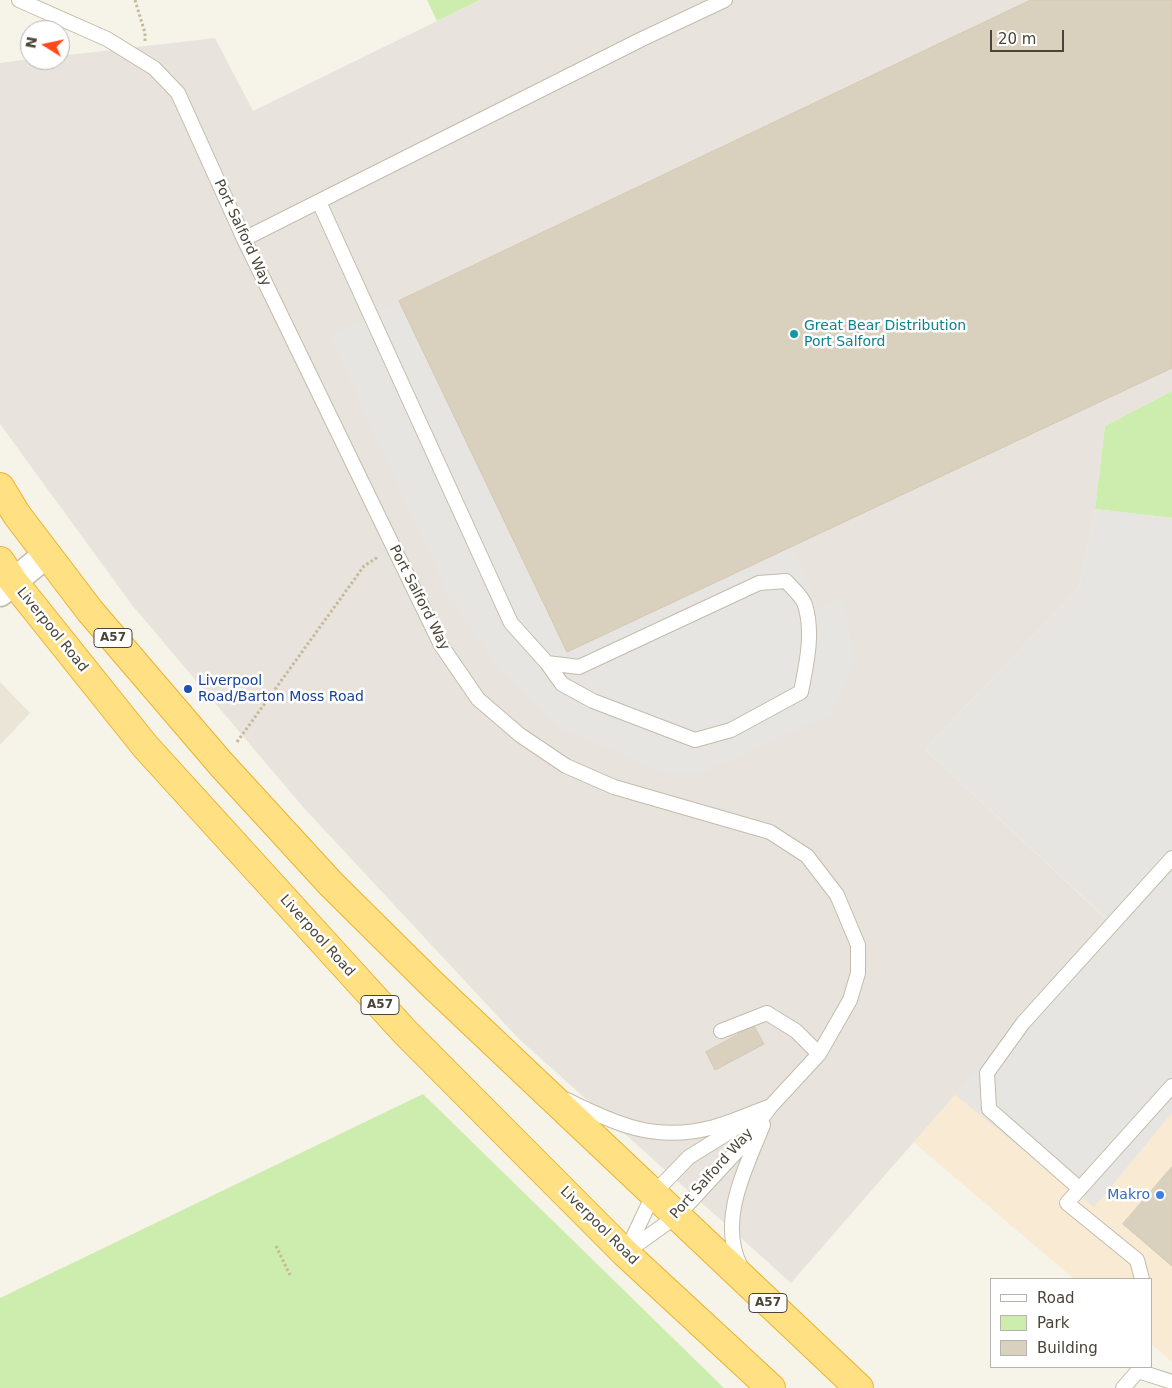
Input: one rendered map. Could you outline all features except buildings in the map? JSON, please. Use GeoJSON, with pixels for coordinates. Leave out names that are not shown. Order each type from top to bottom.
{"type":"FeatureCollection","features":[{"type":"Feature","properties":{"kind":"highway","name":"A57"},"geometry":{"type":"LineString","coordinates":[[0,487],[16,515],[90,611],[182,720],[331,884],[434,986],[859,1388]]}},
{"type":"Feature","properties":{"kind":"highway","name":"Liverpool Road"},"geometry":{"type":"LineString","coordinates":[[4,579],[145,746],[398,1025],[626,1253],[770,1388]]}},
{"type":"Feature","properties":{"kind":"street"},"geometry":{"type":"LineString","coordinates":[[4,579],[47,554]]}},
{"type":"Feature","properties":{"kind":"lane","name":"Port Salford Way"},"geometry":{"type":"LineString","coordinates":[[19,0],[107,38],[154,68],[178,93],[244,239],[441,645],[478,699],[520,736],[566,766],[614,788],[770,832],[807,856],[837,895],[858,945],[858,974],[850,1000],[819,1054],[771,1106],[738,1150],[678,1215],[626,1253]]}},
{"type":"Feature","properties":{"kind":"lane"},"geometry":{"type":"LineString","coordinates":[[244,239],[725,0]]}},
{"type":"Feature","properties":{"kind":"lane"},"geometry":{"type":"LineString","coordinates":[[318,202],[511,623],[547,663],[562,684],[593,701],[695,740],[731,730],[801,692],[807,660],[808,627],[805,604],[786,580],[759,583],[579,666],[547,663]]}},
{"type":"Feature","properties":{"kind":"lane"},"geometry":{"type":"LineString","coordinates":[[1080,1189],[988,1109],[987,1072],[1023,1023],[1172,858]]}},
{"type":"Feature","properties":{"kind":"lane"},"geometry":{"type":"LineString","coordinates":[[721,1031],[767,1013],[796,1031],[819,1054]]}},
{"type":"Feature","properties":{"kind":"lane"},"geometry":{"type":"LineString","coordinates":[[1142,1278],[1138,1260],[1067,1204],[1172,1086]]}},
{"type":"Feature","properties":{"kind":"lane","name":"Port Salford Way"},"geometry":{"type":"LineString","coordinates":[[543,1088],[621,1125],[664,1134],[709,1128],[771,1106]]}},
{"type":"Feature","properties":{"kind":"lane","name":"Port Salford Way"},"geometry":{"type":"LineString","coordinates":[[626,1253],[654,1193],[689,1156],[771,1106]]}},
{"type":"Feature","properties":{"kind":"lane","name":"Port Salford Way"},"geometry":{"type":"LineString","coordinates":[[751,1287],[735,1256],[732,1236],[735,1203],[738,1187],[771,1106]]}},
{"type":"Feature","properties":{"kind":"lane"},"geometry":{"type":"LineString","coordinates":[[1123,1388],[1138,1369],[1172,1382]]}},
{"type":"Feature","properties":{"kind":"path"},"geometry":{"type":"LineString","coordinates":[[135,0],[146,33],[143,61]]}},
{"type":"Feature","properties":{"kind":"path"},"geometry":{"type":"LineString","coordinates":[[221,764],[364,566],[393,547]]}},
{"type":"Feature","properties":{"kind":"path"},"geometry":{"type":"LineString","coordinates":[[276,1246],[290,1275]]}},
{"type":"Feature","properties":{"kind":"shaded area"},"geometry":{"type":"Polygon","coordinates":[[[480,0],[1172,0],[1172,391],[1105,426],[1095,509],[1079,588],[925,749],[1107,920],[791,1283],[518,1038],[303,807],[132,605],[0,424],[0,63],[20,60],[20,70],[70,70],[70,55],[215,38],[253,111],[480,0]]]}},
{"type":"Feature","properties":{"kind":"shaded area"},"geometry":{"type":"Polygon","coordinates":[[[399,301],[567,652],[792,547],[820,610],[839,597],[847,616],[854,660],[831,714],[699,774],[665,772],[558,727],[499,669],[449,597],[330,336],[399,301]]]}},
{"type":"Feature","properties":{"kind":"shaded area"},"geometry":{"type":"Polygon","coordinates":[[[1095,509],[1172,518],[1172,1362],[1152,1345],[1152,1278],[1073,1278],[912,1141],[1107,920],[925,749],[1079,588],[1095,509]]]}},
{"type":"Feature","properties":{"kind":"shaded area"},"geometry":{"type":"Polygon","coordinates":[[[1095,509],[1172,518],[1172,1113],[1094,1207],[954,1094],[1107,919],[925,749],[1079,588],[1095,509]]]}},
{"type":"Feature","properties":{"kind":"shaded area"},"geometry":{"type":"Polygon","coordinates":[[[0,682],[30,713],[0,745],[0,682]]]}},
{"type":"Feature","properties":{"kind":"green space"},"geometry":{"type":"Polygon","coordinates":[[[427,0],[480,0],[437,21],[427,0]]]}},
{"type":"Feature","properties":{"kind":"green space"},"geometry":{"type":"Polygon","coordinates":[[[1172,391],[1172,518],[1095,509],[1105,426],[1172,391]]]}},
{"type":"Feature","properties":{"kind":"green space"},"geometry":{"type":"Polygon","coordinates":[[[423,1094],[724,1388],[0,1388],[0,1298],[423,1094]]]}},
{"type":"Feature","properties":{"kind":"place","name":"Great Bear Distribution Port Salford"},"geometry":{"type":"Point","coordinates":[794,334]}},
{"type":"Feature","properties":{"kind":"place","name":"Liverpool Road/Barton Moss Road"},"geometry":{"type":"Point","coordinates":[188,689]}},
{"type":"Feature","properties":{"kind":"place","name":"Makro"},"geometry":{"type":"Point","coordinates":[1160,1195]}}]}
